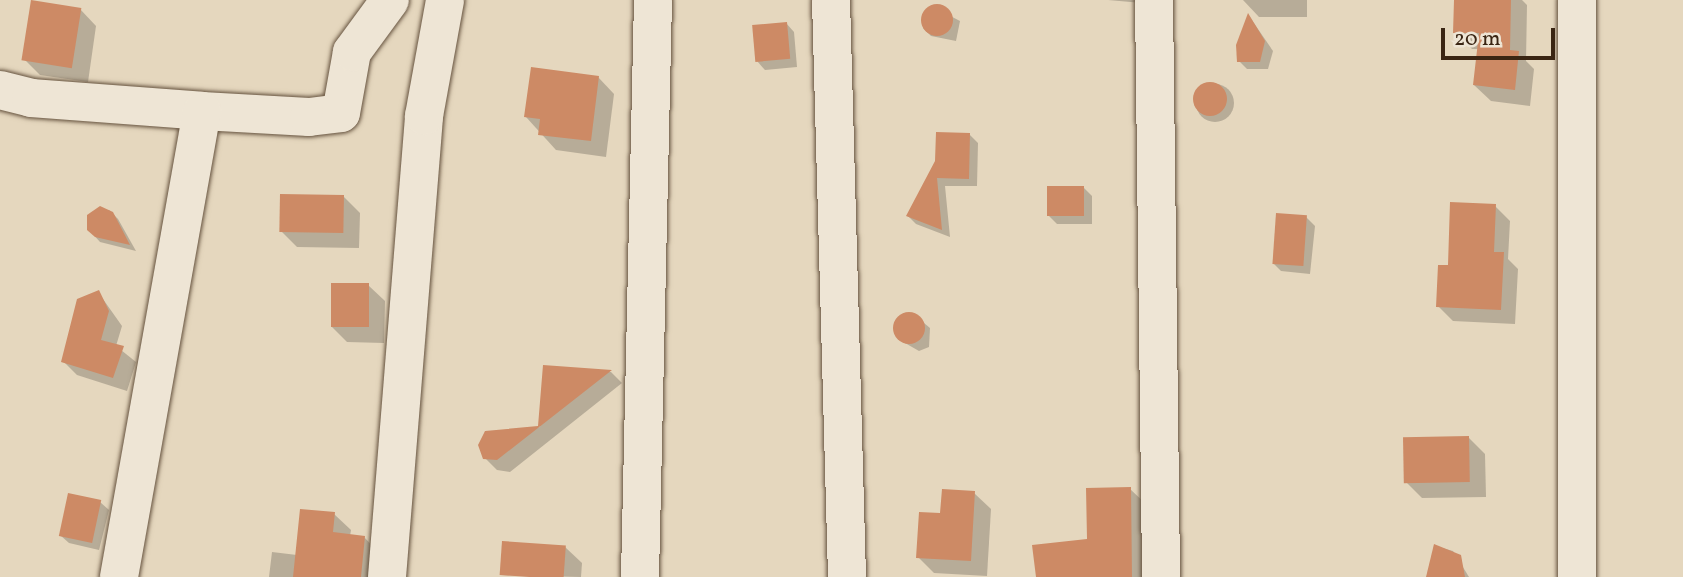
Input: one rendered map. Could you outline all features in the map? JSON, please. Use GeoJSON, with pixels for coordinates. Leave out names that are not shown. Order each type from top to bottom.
{"type":"FeatureCollection","features":[{"type":"Feature","properties":{"kind":"street"},"geometry":{"type":"LineString","coordinates":[[0,90],[31,98],[202,111],[309,117],[341,113],[352,52],[390,0]]}},
{"type":"Feature","properties":{"kind":"street"},"geometry":{"type":"LineString","coordinates":[[387,577],[424,116],[445,0]]}},
{"type":"Feature","properties":{"kind":"street"},"geometry":{"type":"LineString","coordinates":[[640,577],[653,0]]}},
{"type":"Feature","properties":{"kind":"street"},"geometry":{"type":"LineString","coordinates":[[831,0],[847,577]]}},
{"type":"Feature","properties":{"kind":"street"},"geometry":{"type":"LineString","coordinates":[[1154,0],[1161,577]]}},
{"type":"Feature","properties":{"kind":"street"},"geometry":{"type":"LineString","coordinates":[[1577,0],[1577,577]]}},
{"type":"Feature","properties":{"kind":"street"},"geometry":{"type":"LineString","coordinates":[[120,577],[202,111]]}},
{"type":"Feature","properties":{"kind":"building"},"geometry":{"type":"Polygon","coordinates":[[[31,0],[81,8],[72,68],[21,60],[31,0]]]}},
{"type":"Feature","properties":{"kind":"building"},"geometry":{"type":"Polygon","coordinates":[[[1454,0],[1511,0],[1510,50],[1519,51],[1515,90],[1473,85],[1479,33],[1453,33],[1454,0]]]}},
{"type":"Feature","properties":{"kind":"building"},"geometry":{"type":"Polygon","coordinates":[[[937,4],[948,9],[953,20],[948,31],[937,36],[926,31],[921,20],[926,9],[937,4]]]}},
{"type":"Feature","properties":{"kind":"building"},"geometry":{"type":"Polygon","coordinates":[[[1248,13],[1265,41],[1260,62],[1237,62],[1236,45],[1248,13]]]}},
{"type":"Feature","properties":{"kind":"building"},"geometry":{"type":"Polygon","coordinates":[[[787,22],[790,59],[755,62],[752,25],[787,22]]]}},
{"type":"Feature","properties":{"kind":"building"},"geometry":{"type":"Polygon","coordinates":[[[531,67],[599,76],[591,141],[538,135],[540,119],[524,117],[531,67]]]}},
{"type":"Feature","properties":{"kind":"building"},"geometry":{"type":"Polygon","coordinates":[[[1210,82],[1222,87],[1227,99],[1222,111],[1210,116],[1198,111],[1193,99],[1198,87],[1210,82]]]}},
{"type":"Feature","properties":{"kind":"building"},"geometry":{"type":"Polygon","coordinates":[[[936,132],[970,133],[969,179],[937,178],[942,230],[906,216],[935,161],[936,132]]]}},
{"type":"Feature","properties":{"kind":"building"},"geometry":{"type":"Polygon","coordinates":[[[1047,186],[1084,186],[1084,216],[1047,216],[1047,186]]]}},
{"type":"Feature","properties":{"kind":"building"},"geometry":{"type":"Polygon","coordinates":[[[280,194],[344,195],[343,233],[279,232],[280,194]]]}},
{"type":"Feature","properties":{"kind":"building"},"geometry":{"type":"Polygon","coordinates":[[[1450,202],[1496,204],[1494,252],[1504,252],[1501,310],[1436,307],[1438,265],[1448,265],[1450,202]]]}},
{"type":"Feature","properties":{"kind":"building"},"geometry":{"type":"Polygon","coordinates":[[[100,206],[113,212],[130,245],[95,237],[87,230],[87,215],[100,206]]]}},
{"type":"Feature","properties":{"kind":"building"},"geometry":{"type":"Polygon","coordinates":[[[1276,213],[1307,215],[1303,266],[1272,264],[1276,213]]]}},
{"type":"Feature","properties":{"kind":"building"},"geometry":{"type":"Polygon","coordinates":[[[331,283],[369,283],[369,327],[331,327],[331,283]]]}},
{"type":"Feature","properties":{"kind":"building"},"geometry":{"type":"Polygon","coordinates":[[[99,290],[109,311],[101,340],[124,346],[113,378],[61,362],[77,299],[99,290]]]}},
{"type":"Feature","properties":{"kind":"building"},"geometry":{"type":"Polygon","coordinates":[[[909,312],[920,317],[925,328],[920,339],[909,344],[898,339],[893,328],[898,317],[909,312]]]}},
{"type":"Feature","properties":{"kind":"building"},"geometry":{"type":"Polygon","coordinates":[[[543,365],[612,370],[497,460],[483,459],[478,445],[485,431],[538,426],[543,365]]]}},
{"type":"Feature","properties":{"kind":"building"},"geometry":{"type":"Polygon","coordinates":[[[1469,436],[1470,482],[1404,483],[1403,437],[1469,436]]]}},
{"type":"Feature","properties":{"kind":"building"},"geometry":{"type":"Polygon","coordinates":[[[1131,487],[1132,577],[1036,577],[1032,545],[1087,539],[1086,488],[1131,487]]]}},
{"type":"Feature","properties":{"kind":"building"},"geometry":{"type":"Polygon","coordinates":[[[942,489],[975,491],[971,561],[916,558],[919,512],[940,513],[942,489]]]}},
{"type":"Feature","properties":{"kind":"building"},"geometry":{"type":"Polygon","coordinates":[[[68,493],[101,500],[92,543],[59,536],[68,493]]]}},
{"type":"Feature","properties":{"kind":"building"},"geometry":{"type":"Polygon","coordinates":[[[300,509],[335,512],[333,532],[365,536],[361,577],[293,577],[300,509]]]}},
{"type":"Feature","properties":{"kind":"building"},"geometry":{"type":"Polygon","coordinates":[[[502,541],[566,545],[564,577],[500,575],[502,541]]]}},
{"type":"Feature","properties":{"kind":"building"},"geometry":{"type":"Polygon","coordinates":[[[1434,544],[1461,555],[1465,577],[1426,577],[1434,544]]]}}]}
